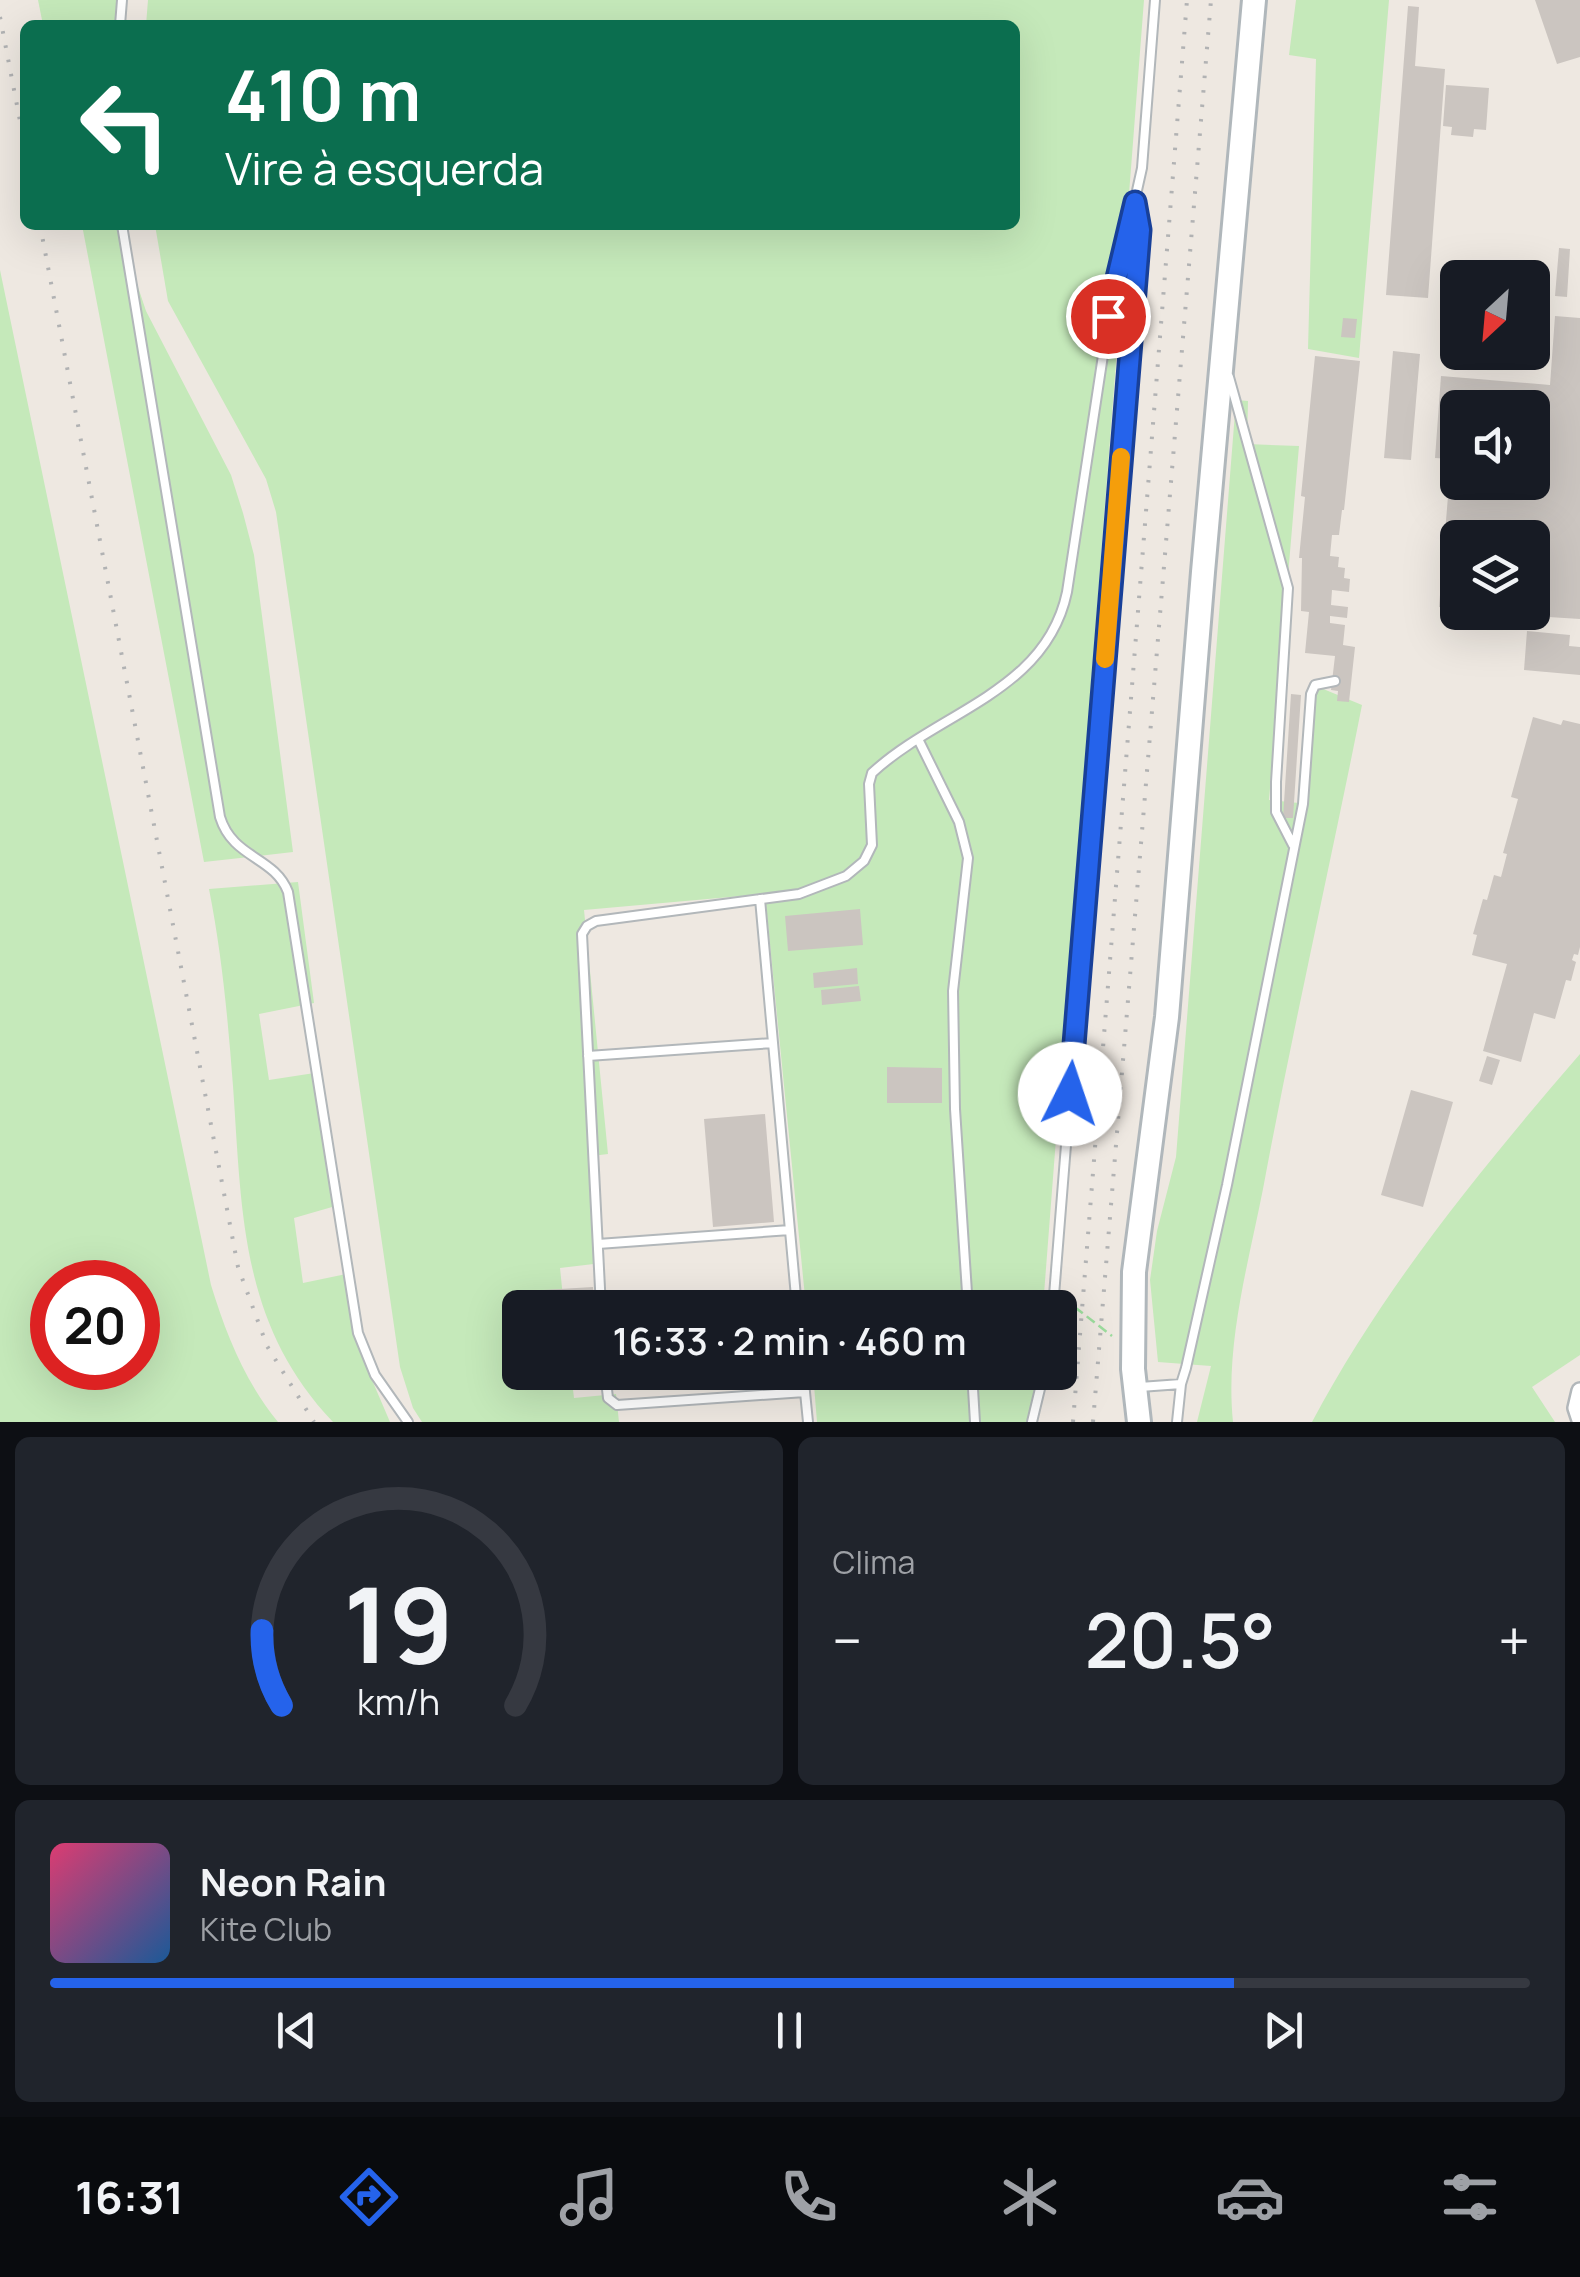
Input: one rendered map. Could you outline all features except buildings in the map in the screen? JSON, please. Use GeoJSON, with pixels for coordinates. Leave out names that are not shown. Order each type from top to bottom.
{"type":"FeatureCollection","features":[{"type":"Feature","properties":{"kind":"street"},"geometry":{"type":"LineString","coordinates":[[1139,1422],[1133,1352],[1134,1272],[1168,1017],[1254,0]]}},
{"type":"Feature","properties":{"kind":"street"},"geometry":{"type":"LineString","coordinates":[[1578,1394],[1580,1420]]}},
{"type":"Feature","properties":{"kind":"lane"},"geometry":{"type":"LineString","coordinates":[[601,1290],[581,939],[586,926],[596,921],[816,890],[858,868],[869,853],[873,836],[870,778],[876,769],[1025,670],[1046,645],[1058,623],[1067,592],[1108,316],[1142,168],[1155,0]]}},
{"type":"Feature","properties":{"kind":"lane"},"geometry":{"type":"LineString","coordinates":[[1055,1290],[1140,230],[1135,202]]}},
{"type":"Feature","properties":{"kind":"lane"},"geometry":{"type":"LineString","coordinates":[[123,230],[220,817],[234,844],[274,871],[288,892],[358,1333],[374,1376],[408,1422]]}},
{"type":"Feature","properties":{"kind":"lane"},"geometry":{"type":"LineString","coordinates":[[1224,359],[1288,588],[1276,812],[1293,845]]}},
{"type":"Feature","properties":{"kind":"lane"},"geometry":{"type":"LineString","coordinates":[[1176,1422],[1303,804],[1311,694],[1315,685],[1335,681]]}},
{"type":"Feature","properties":{"kind":"lane"},"geometry":{"type":"LineString","coordinates":[[919,741],[959,822],[968,858],[953,991],[954,1109],[967,1290]]}},
{"type":"Feature","properties":{"kind":"lane"},"geometry":{"type":"LineString","coordinates":[[760,899],[796,1290]]}},
{"type":"Feature","properties":{"kind":"lane"},"geometry":{"type":"LineString","coordinates":[[588,1056],[773,1043]]}},
{"type":"Feature","properties":{"kind":"lane"},"geometry":{"type":"LineString","coordinates":[[598,1244],[790,1230]]}},
{"type":"Feature","properties":{"kind":"lane"},"geometry":{"type":"LineString","coordinates":[[1135,1388],[1181,1384]]}},
{"type":"Feature","properties":{"kind":"lane"},"geometry":{"type":"LineString","coordinates":[[606,1390],[617,1406],[805,1392],[808,1422]]}},
{"type":"Feature","properties":{"kind":"lane"},"geometry":{"type":"LineString","coordinates":[[973,1390],[976,1422]]}},
{"type":"Feature","properties":{"kind":"lane"},"geometry":{"type":"LineString","coordinates":[[1032,1422],[1040,1390]]}},
{"type":"Feature","properties":{"kind":"path"},"geometry":{"type":"LineString","coordinates":[[1077,1307],[1133,1352]]}},
{"type":"Feature","properties":{"kind":"green space"},"geometry":{"type":"Polygon","coordinates":[[[38,0],[123,0],[121,20],[42,20],[38,0]]]}},
{"type":"Feature","properties":{"kind":"green space"},"geometry":{"type":"Polygon","coordinates":[[[148,0],[1144,0],[1044,1290],[804,1290],[765,894],[584,910],[608,1154],[592,1156],[602,1263],[560,1268],[562,1290],[502,1290],[502,1390],[573,1390],[574,1398],[616,1394],[619,1422],[422,1422],[413,1408],[400,1367],[276,512],[266,479],[168,301],[156,230],[1020,230],[1020,20],[146,20],[148,0]]]}},
{"type":"Feature","properties":{"kind":"green space"},"geometry":{"type":"Polygon","coordinates":[[[1296,0],[1389,0],[1359,358],[1308,349],[1316,59],[1289,55],[1296,0]]]}},
{"type":"Feature","properties":{"kind":"green space"},"geometry":{"type":"Polygon","coordinates":[[[83,230],[129,230],[134,275],[146,311],[231,475],[254,555],[293,852],[204,862],[83,230]]]}},
{"type":"Feature","properties":{"kind":"green space"},"geometry":{"type":"Polygon","coordinates":[[[0,270],[211,1285],[238,1357],[278,1422],[0,1422],[0,270]]]}},
{"type":"Feature","properties":{"kind":"green space"},"geometry":{"type":"Polygon","coordinates":[[[1236,400],[1248,401],[1247,444],[1299,446],[1269,800],[1299,803],[1316,686],[1362,705],[1239,1305],[1232,1364],[1233,1422],[1197,1422],[1211,1366],[1158,1362],[1150,1280],[1157,1231],[1176,1157],[1236,400]]]}},
{"type":"Feature","properties":{"kind":"green space"},"geometry":{"type":"Polygon","coordinates":[[[298,882],[314,1003],[259,1014],[269,1080],[321,1072],[339,1205],[294,1218],[303,1283],[351,1273],[369,1373],[390,1422],[333,1422],[302,1385],[279,1346],[263,1306],[244,1222],[227,1012],[209,889],[298,882]]]}},
{"type":"Feature","properties":{"kind":"green space"},"geometry":{"type":"Polygon","coordinates":[[[1580,1054],[1580,1355],[1532,1387],[1555,1422],[1312,1422],[1402,1277],[1506,1141],[1580,1054]]]}},
{"type":"Feature","properties":{"kind":"green space"},"geometry":{"type":"Polygon","coordinates":[[[814,1390],[1034,1390],[1027,1422],[817,1422],[814,1390]]]}},
{"type":"Feature","properties":{"kind":"railway"},"geometry":{"type":"LineString","coordinates":[[1073,1422],[1187,0]]}},
{"type":"Feature","properties":{"kind":"railway"},"geometry":{"type":"LineString","coordinates":[[1093,1422],[1211,0]]}},
{"type":"Feature","properties":{"kind":"railway"},"geometry":{"type":"LineString","coordinates":[[0,17],[20,121]]}},
{"type":"Feature","properties":{"kind":"railway"},"geometry":{"type":"LineString","coordinates":[[41,230],[238,1267],[267,1346],[314,1422]]}},
{"type":"Feature","properties":{"kind":"slow traffic"},"geometry":{"type":"LineString","coordinates":[[1105,659],[1121,457]]}},
{"type":"Feature","properties":{"kind":"route"},"geometry":{"type":"LineString","coordinates":[[1070,1094],[1140,230],[1135,202],[1108,316]]}}]}
